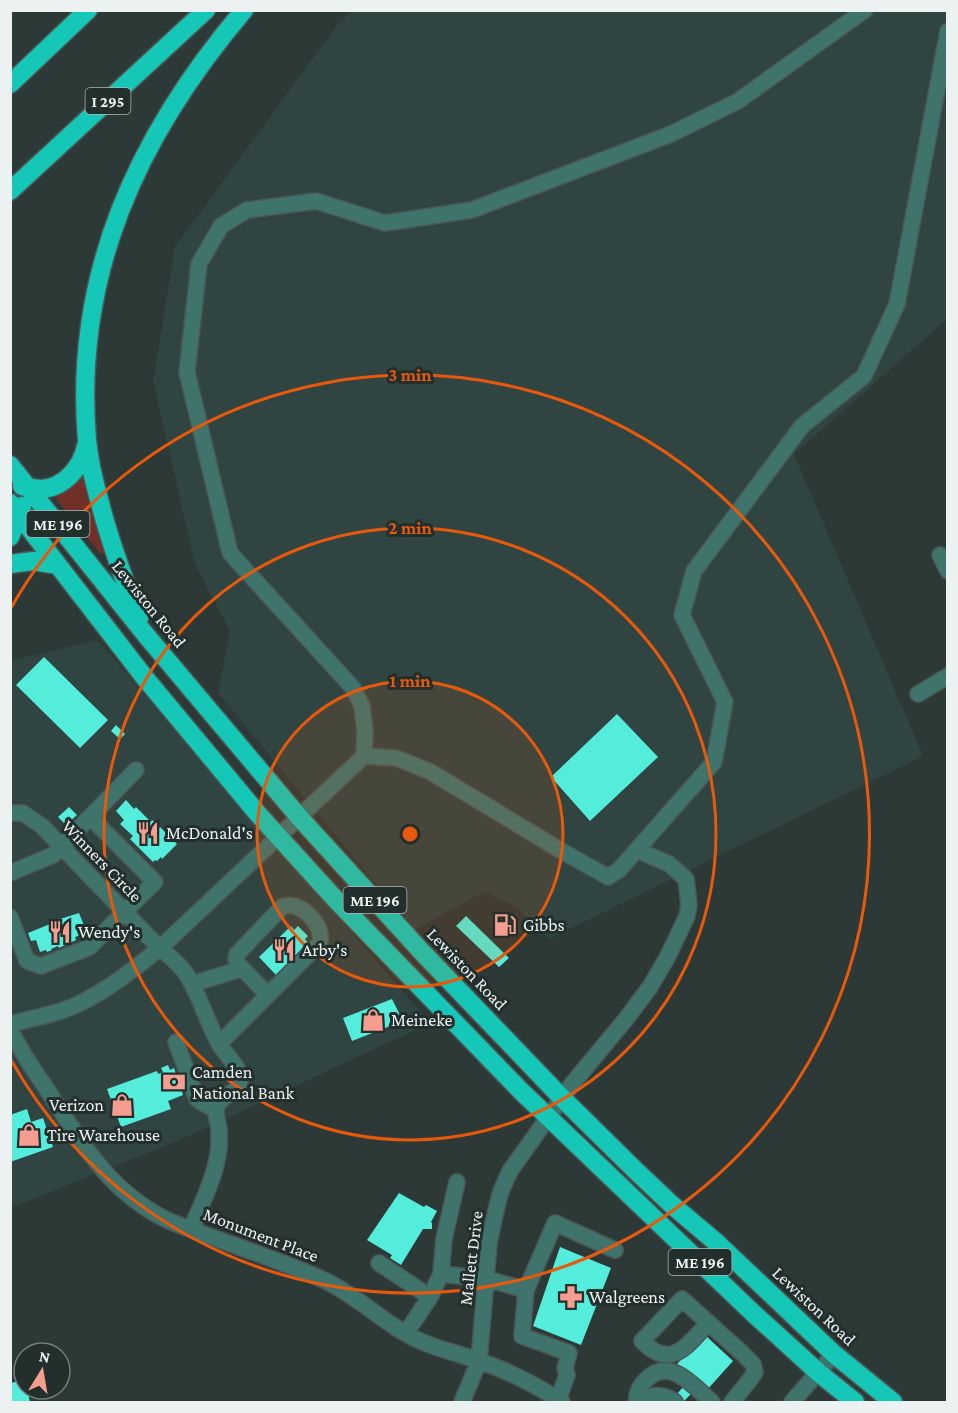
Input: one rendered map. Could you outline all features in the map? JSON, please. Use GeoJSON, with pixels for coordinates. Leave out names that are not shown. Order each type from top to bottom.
{"type":"FeatureCollection","features":[{"type":"Feature","properties":{"kind":"highway"},"geometry":{"type":"LineString","coordinates":[[10,84],[88,10]]}},
{"type":"Feature","properties":{"kind":"highway","name":"I 295"},"geometry":{"type":"LineString","coordinates":[[10,191],[206,10]]}},
{"type":"Feature","properties":{"kind":"highway"},"geometry":{"type":"LineString","coordinates":[[145,634],[108,535],[96,490],[87,441],[85,382],[88,332],[96,284],[115,221],[140,164],[190,80],[244,10]]}},
{"type":"Feature","properties":{"kind":"highway"},"geometry":{"type":"LineString","coordinates":[[10,483],[42,489],[69,477],[80,465],[87,441]]}},
{"type":"Feature","properties":{"kind":"highway","name":"Lewiston Road"},"geometry":{"type":"LineString","coordinates":[[10,465],[145,634],[299,818],[421,951],[562,1098],[650,1184],[717,1243],[834,1354],[893,1402]]}},
{"type":"Feature","properties":{"kind":"highway"},"geometry":{"type":"LineString","coordinates":[[10,537],[15,509],[28,488]]}},
{"type":"Feature","properties":{"kind":"highway","name":"ME 196"},"geometry":{"type":"LineString","coordinates":[[15,509],[145,678],[258,814],[354,919],[486,1057],[549,1118],[745,1306],[819,1373],[855,1402]]}},
{"type":"Feature","properties":{"kind":"highway"},"geometry":{"type":"LineString","coordinates":[[10,564],[33,561],[58,565]]}},
{"type":"Feature","properties":{"kind":"street"},"geometry":{"type":"LineString","coordinates":[[10,1026],[63,1011],[103,991],[160,948],[364,756],[365,731],[362,706],[353,688],[230,553],[187,372],[199,264],[221,226],[247,210],[316,201],[385,223],[472,210],[671,135],[738,101],[865,10]]}},
{"type":"Feature","properties":{"kind":"street"},"geometry":{"type":"LineString","coordinates":[[364,756],[396,758],[429,771],[608,877],[619,870],[714,762],[725,702],[682,615],[694,571],[802,426],[864,376],[897,304],[948,31]]}},
{"type":"Feature","properties":{"kind":"street"},"geometry":{"type":"LineString","coordinates":[[940,555],[948,571]]}},
{"type":"Feature","properties":{"kind":"street"},"geometry":{"type":"LineString","coordinates":[[918,694],[948,676]]}},
{"type":"Feature","properties":{"kind":"street"},"geometry":{"type":"LineString","coordinates":[[10,873],[53,855],[136,770]]}},
{"type":"Feature","properties":{"kind":"street","name":"Winners Circle"},"geometry":{"type":"LineString","coordinates":[[10,813],[23,813],[43,827],[183,970],[192,984],[219,1044],[240,1077],[236,1090],[222,1098],[216,1110]]}},
{"type":"Feature","properties":{"kind":"street"},"geometry":{"type":"LineString","coordinates":[[10,917],[27,962],[41,966],[90,947],[155,882],[90,817]]}},
{"type":"Feature","properties":{"kind":"street","name":"Mallett Drive"},"geometry":{"type":"LineString","coordinates":[[462,1402],[479,1361],[489,1243],[501,1191],[510,1171],[572,1084],[627,1019],[650,987],[687,916],[690,905],[686,879],[669,864],[637,850]]}},
{"type":"Feature","properties":{"kind":"street"},"geometry":{"type":"LineString","coordinates":[[219,1044],[268,995],[319,944],[321,940],[319,928],[300,907],[295,905],[286,904],[237,954],[236,959],[241,969],[268,995]]}},
{"type":"Feature","properties":{"kind":"street"},"geometry":{"type":"LineString","coordinates":[[192,984],[241,969]]}},
{"type":"Feature","properties":{"kind":"street","name":"Monument Place"},"geometry":{"type":"LineString","coordinates":[[10,1026],[18,1047],[80,1142],[111,1181],[137,1202],[165,1219],[329,1282],[424,1343],[479,1361],[523,1380],[560,1401]]}},
{"type":"Feature","properties":{"kind":"street"},"geometry":{"type":"LineString","coordinates":[[176,1042],[196,1098],[216,1110],[219,1131],[216,1163],[191,1229]]}},
{"type":"Feature","properties":{"kind":"street"},"geometry":{"type":"LineString","coordinates":[[406,1333],[430,1297],[441,1274],[444,1239],[457,1182]]}},
{"type":"Feature","properties":{"kind":"street"},"geometry":{"type":"LineString","coordinates":[[560,1401],[567,1376],[565,1368],[569,1353],[522,1336],[526,1290],[555,1223],[615,1250]]}},
{"type":"Feature","properties":{"kind":"street"},"geometry":{"type":"LineString","coordinates":[[379,1263],[430,1297]]}},
{"type":"Feature","properties":{"kind":"street"},"geometry":{"type":"LineString","coordinates":[[441,1274],[486,1278],[526,1290]]}},
{"type":"Feature","properties":{"kind":"street"},"geometry":{"type":"LineString","coordinates":[[673,1355],[648,1348],[642,1341],[682,1299],[753,1364],[752,1377],[732,1402]]}},
{"type":"Feature","properties":{"kind":"street"},"geometry":{"type":"LineString","coordinates":[[675,1402],[670,1398],[653,1395],[639,1402],[637,1395],[641,1385],[650,1376],[662,1370],[673,1355],[686,1348],[708,1323]]}},
{"type":"Feature","properties":{"kind":"street"},"geometry":{"type":"LineString","coordinates":[[792,1402],[834,1354]]}},
{"type":"Feature","properties":{"kind":"street"},"geometry":{"type":"LineString","coordinates":[[662,1370],[683,1376],[712,1402]]}},
{"type":"Feature","properties":{"kind":"shaded area"},"geometry":{"type":"Polygon","coordinates":[[[352,11],[947,11],[947,319],[794,454],[923,756],[549,939],[514,905],[484,892],[414,930],[218,693],[230,631],[195,564],[153,381],[175,247],[337,25],[352,11]]]}},
{"type":"Feature","properties":{"kind":"shaded area"},"geometry":{"type":"Polygon","coordinates":[[[84,471],[92,510],[105,551],[104,555],[100,553],[56,497],[84,471]]]}},
{"type":"Feature","properties":{"kind":"shaded area"},"geometry":{"type":"Polygon","coordinates":[[[97,640],[430,1023],[189,1136],[11,1208],[10,661],[97,640]]]}},
{"type":"Feature","properties":{"kind":"building"},"geometry":{"type":"Polygon","coordinates":[[[44,657],[108,720],[80,748],[16,685],[44,657]]]}},
{"type":"Feature","properties":{"kind":"building"},"geometry":{"type":"Polygon","coordinates":[[[617,714],[658,757],[590,821],[551,777],[617,714]]]}},
{"type":"Feature","properties":{"kind":"building"},"geometry":{"type":"Polygon","coordinates":[[[116,725],[125,734],[120,739],[111,731],[116,725]]]}},
{"type":"Feature","properties":{"kind":"building","name":"McDonald's"},"geometry":{"type":"Polygon","coordinates":[[[126,800],[134,809],[136,807],[151,822],[152,820],[157,824],[155,826],[158,829],[160,827],[177,844],[162,859],[161,857],[153,862],[130,839],[133,836],[120,824],[124,820],[116,811],[126,800]]]}},
{"type":"Feature","properties":{"kind":"building"},"geometry":{"type":"Polygon","coordinates":[[[69,807],[77,815],[66,825],[58,817],[69,807]]]}},
{"type":"Feature","properties":{"kind":"building","name":"Wendy's"},"geometry":{"type":"Polygon","coordinates":[[[79,913],[87,933],[75,937],[76,940],[47,952],[46,950],[40,952],[36,940],[31,941],[28,933],[50,924],[51,926],[58,923],[57,920],[79,913]]]}},
{"type":"Feature","properties":{"kind":"building"},"geometry":{"type":"Polygon","coordinates":[[[466,916],[509,958],[499,967],[456,926],[466,916]]]}},
{"type":"Feature","properties":{"kind":"building","name":"Arby's"},"geometry":{"type":"Polygon","coordinates":[[[291,926],[294,930],[298,926],[308,936],[305,939],[308,943],[276,975],[259,957],[291,926]]]}},
{"type":"Feature","properties":{"kind":"building","name":"Meineke"},"geometry":{"type":"Polygon","coordinates":[[[392,999],[403,1021],[352,1041],[343,1018],[392,999]]]}},
{"type":"Feature","properties":{"kind":"building"},"geometry":{"type":"Polygon","coordinates":[[[168,1065],[170,1070],[174,1068],[176,1074],[192,1069],[196,1082],[181,1088],[183,1095],[168,1101],[171,1109],[121,1127],[107,1089],[157,1071],[158,1074],[163,1072],[161,1068],[168,1065]]]}},
{"type":"Feature","properties":{"kind":"building","name":"Tire Warehouse"},"geometry":{"type":"Polygon","coordinates":[[[27,1109],[31,1122],[43,1118],[53,1147],[10,1162],[10,1115],[27,1109]]]}},
{"type":"Feature","properties":{"kind":"building"},"geometry":{"type":"Polygon","coordinates":[[[399,1193],[424,1207],[426,1205],[437,1211],[431,1222],[432,1229],[423,1229],[401,1265],[390,1258],[392,1255],[367,1240],[399,1193]]]}},
{"type":"Feature","properties":{"kind":"building","name":"Walgreens"},"geometry":{"type":"Polygon","coordinates":[[[560,1247],[611,1268],[581,1345],[533,1326],[560,1247]]]}},
{"type":"Feature","properties":{"kind":"building"},"geometry":{"type":"Polygon","coordinates":[[[705,1335],[733,1361],[706,1391],[700,1385],[683,1402],[670,1402],[691,1378],[677,1364],[705,1335]]]}},
{"type":"Feature","properties":{"kind":"building"},"geometry":{"type":"Polygon","coordinates":[[[10,1383],[12,1383],[12,1401],[30,1402],[10,1402],[10,1383]]]}},
{"type":"Feature","properties":{"kind":"place","name":"McDonald's"},"geometry":{"type":"Point","coordinates":[148,833]}},
{"type":"Feature","properties":{"kind":"place","name":"Gibbs"},"geometry":{"type":"Point","coordinates":[505,925]}},
{"type":"Feature","properties":{"kind":"place","name":"Wendy's"},"geometry":{"type":"Point","coordinates":[60,932]}},
{"type":"Feature","properties":{"kind":"place","name":"Arby's"},"geometry":{"type":"Point","coordinates":[284,950]}},
{"type":"Feature","properties":{"kind":"place","name":"Meineke"},"geometry":{"type":"Point","coordinates":[373,1020]}},
{"type":"Feature","properties":{"kind":"place","name":"Camden National Bank"},"geometry":{"type":"Point","coordinates":[174,1082]}},
{"type":"Feature","properties":{"kind":"place","name":"Verizon"},"geometry":{"type":"Point","coordinates":[122,1105]}},
{"type":"Feature","properties":{"kind":"place","name":"Tire Warehouse"},"geometry":{"type":"Point","coordinates":[29,1135]}},
{"type":"Feature","properties":{"kind":"place","name":"Walgreens"},"geometry":{"type":"Point","coordinates":[571,1297]}}]}
